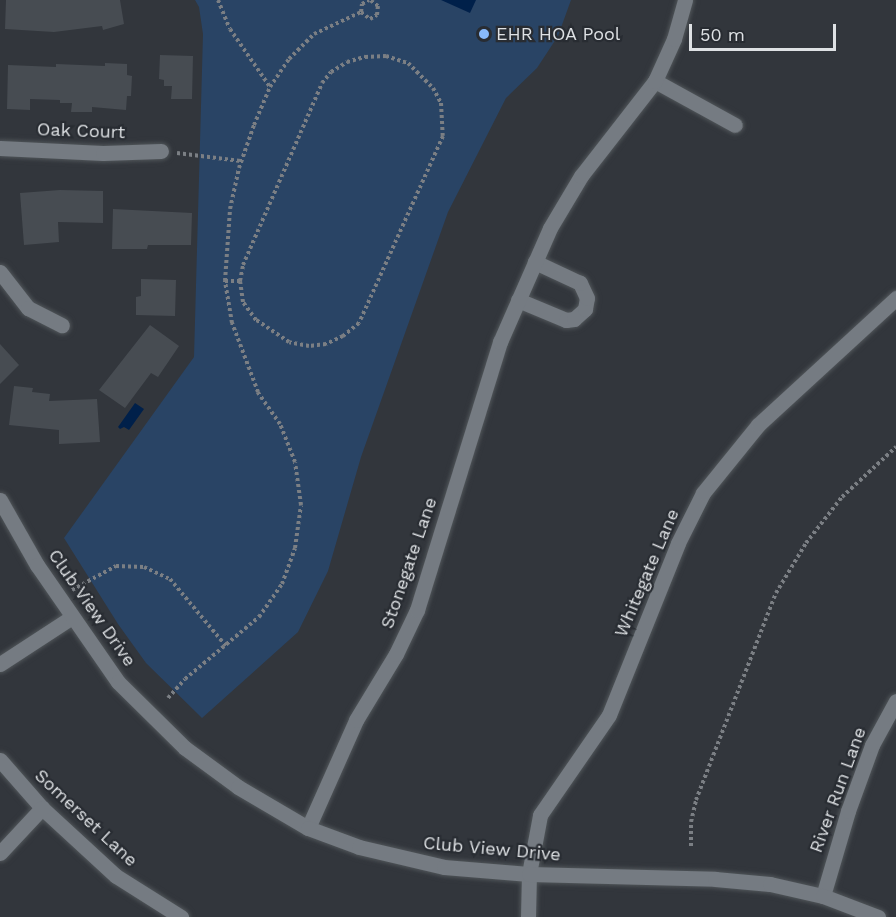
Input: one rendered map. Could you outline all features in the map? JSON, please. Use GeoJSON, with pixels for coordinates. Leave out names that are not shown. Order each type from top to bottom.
{"type":"FeatureCollection","features":[{"type":"Feature","properties":{"kind":"street","name":"Stonegate Lane"},"geometry":{"type":"LineString","coordinates":[[308,828],[356,720],[396,654],[417,610],[500,342],[550,228],[581,176],[655,81],[674,39],[684,0]]}},
{"type":"Feature","properties":{"kind":"street"},"geometry":{"type":"LineString","coordinates":[[655,81],[735,125]]}},
{"type":"Feature","properties":{"kind":"street","name":"Oak Court"},"geometry":{"type":"LineString","coordinates":[[0,148],[103,153],[161,151]]}},
{"type":"Feature","properties":{"kind":"street"},"geometry":{"type":"LineString","coordinates":[[518,300],[566,320],[574,319],[585,309],[587,298],[580,283],[535,262]]}},
{"type":"Feature","properties":{"kind":"street"},"geometry":{"type":"LineString","coordinates":[[0,272],[27,308],[62,325]]}},
{"type":"Feature","properties":{"kind":"street","name":"Whitegate Lane"},"geometry":{"type":"LineString","coordinates":[[528,917],[529,874],[540,815],[609,715],[678,543],[703,493],[758,425],[896,298]]}},
{"type":"Feature","properties":{"kind":"street","name":"Club View Drive"},"geometry":{"type":"LineString","coordinates":[[0,500],[59,597],[118,682],[185,748],[238,787],[308,828],[359,847],[444,867],[529,874],[715,879],[770,884],[823,896],[878,917]]}},
{"type":"Feature","properties":{"kind":"street"},"geometry":{"type":"LineString","coordinates":[[0,664],[72,617]]}},
{"type":"Feature","properties":{"kind":"street","name":"River Run Lane"},"geometry":{"type":"LineString","coordinates":[[823,896],[848,811],[872,745],[896,700]]}},
{"type":"Feature","properties":{"kind":"street","name":"Somerset Lane"},"geometry":{"type":"LineString","coordinates":[[0,760],[42,808],[116,876],[180,917]]}},
{"type":"Feature","properties":{"kind":"street"},"geometry":{"type":"LineString","coordinates":[[0,853],[42,808]]}},
{"type":"Feature","properties":{"kind":"path"},"geometry":{"type":"LineString","coordinates":[[218,0],[231,29],[270,87]]}},
{"type":"Feature","properties":{"kind":"path"},"geometry":{"type":"LineString","coordinates":[[370,0],[379,9],[375,17],[367,18],[361,12],[362,4],[370,0]]}},
{"type":"Feature","properties":{"kind":"path"},"geometry":{"type":"LineString","coordinates":[[168,698],[185,679],[259,617],[282,584],[294,548],[301,505],[295,462],[280,424],[258,392],[232,323],[225,282],[230,209],[241,161],[270,87],[289,59],[314,34],[361,12]]}},
{"type":"Feature","properties":{"kind":"path"},"geometry":{"type":"LineString","coordinates":[[386,56],[408,63],[424,76],[441,103],[443,136],[359,323],[344,336],[326,344],[309,346],[289,342],[256,320],[243,302],[240,281],[247,254],[322,83],[331,72],[347,62],[365,57],[386,56]]}},
{"type":"Feature","properties":{"kind":"path"},"geometry":{"type":"LineString","coordinates":[[198,154],[241,161]]}},
{"type":"Feature","properties":{"kind":"path"},"geometry":{"type":"LineString","coordinates":[[225,282],[240,281]]}},
{"type":"Feature","properties":{"kind":"path"},"geometry":{"type":"LineString","coordinates":[[691,846],[691,822],[696,800],[776,593],[806,543],[842,497],[896,447]]}},
{"type":"Feature","properties":{"kind":"path"},"geometry":{"type":"LineString","coordinates":[[59,597],[116,566],[144,567],[170,579],[226,646]]}},
{"type":"Feature","properties":{"kind":"shaded area"},"geometry":{"type":"Polygon","coordinates":[[[195,0],[571,0],[558,36],[537,68],[506,98],[448,212],[361,457],[328,571],[298,632],[202,718],[146,663],[118,624],[64,538],[194,357],[203,34],[199,7],[195,0]]]}},
{"type":"Feature","properties":{"kind":"shaded area"},"geometry":{"type":"Polygon","coordinates":[[[441,0],[476,0],[470,13],[441,0]]]}},
{"type":"Feature","properties":{"kind":"shaded area"},"geometry":{"type":"Polygon","coordinates":[[[135,403],[144,409],[129,430],[124,427],[120,429],[118,427],[135,403]]]}},
{"type":"Feature","properties":{"kind":"building"},"geometry":{"type":"Polygon","coordinates":[[[6,0],[120,0],[124,24],[103,30],[102,26],[54,32],[5,29],[6,0]]]}},
{"type":"Feature","properties":{"kind":"building"},"geometry":{"type":"Polygon","coordinates":[[[160,55],[193,56],[192,99],[171,99],[172,86],[164,86],[164,80],[159,79],[160,55]]]}},
{"type":"Feature","properties":{"kind":"building"},"geometry":{"type":"Polygon","coordinates":[[[105,63],[127,64],[127,75],[132,76],[131,96],[127,96],[126,110],[92,107],[92,112],[71,112],[72,103],[60,103],[60,100],[30,99],[30,110],[7,109],[8,65],[105,66],[105,63]]]}},
{"type":"Feature","properties":{"kind":"building"},"geometry":{"type":"Polygon","coordinates":[[[60,190],[103,191],[103,223],[58,222],[59,242],[24,245],[20,193],[60,190]]]}},
{"type":"Feature","properties":{"kind":"building"},"geometry":{"type":"Polygon","coordinates":[[[113,209],[192,213],[191,245],[148,245],[147,249],[112,249],[113,209]]]}},
{"type":"Feature","properties":{"kind":"building"},"geometry":{"type":"Polygon","coordinates":[[[141,279],[176,280],[175,316],[136,315],[136,297],[141,296],[141,279]]]}},
{"type":"Feature","properties":{"kind":"building"},"geometry":{"type":"Polygon","coordinates":[[[150,325],[179,346],[158,377],[151,373],[125,408],[99,390],[150,325]]]}},
{"type":"Feature","properties":{"kind":"building"},"geometry":{"type":"Polygon","coordinates":[[[0,344],[19,365],[0,384],[0,344]]]}},
{"type":"Feature","properties":{"kind":"building"},"geometry":{"type":"Polygon","coordinates":[[[14,386],[33,388],[32,392],[50,394],[49,401],[97,399],[100,442],[59,444],[59,430],[9,425],[14,386]]]}},
{"type":"Feature","properties":{"kind":"place","name":"EHR HOA Pool"},"geometry":{"type":"Point","coordinates":[484,34]}}]}
